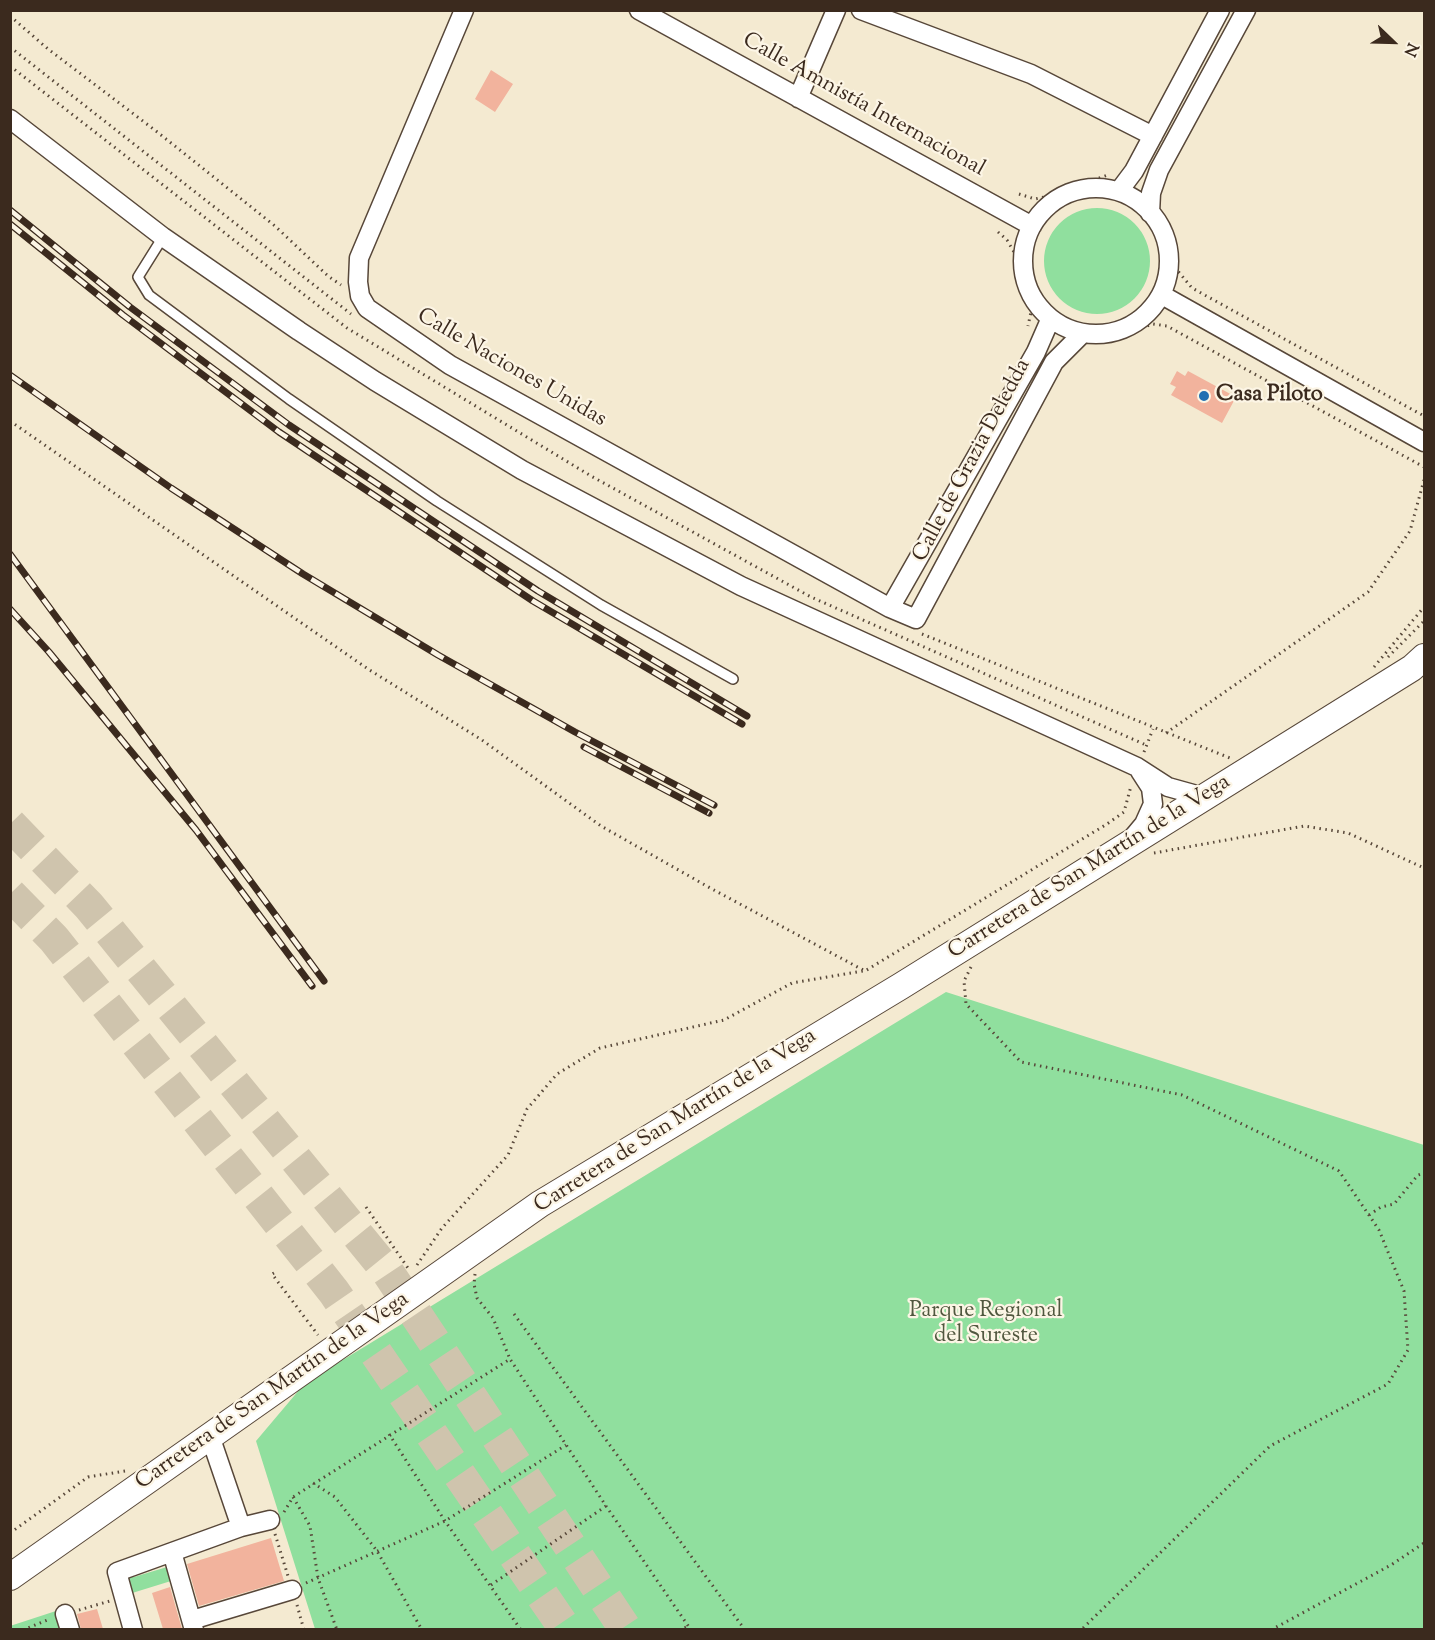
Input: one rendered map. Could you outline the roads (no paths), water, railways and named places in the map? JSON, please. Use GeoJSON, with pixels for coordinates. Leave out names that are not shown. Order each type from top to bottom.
{"type":"FeatureCollection","features":[{"type":"Feature","properties":{"kind":"street","name":"Calle Naciones Unidas"},"geometry":{"type":"LineString","coordinates":[[464,10],[359,258],[357,269],[360,296],[373,315],[450,365],[890,608],[916,619]]}},
{"type":"Feature","properties":{"kind":"street","name":"Calle Amnistía Internacional"},"geometry":{"type":"LineString","coordinates":[[639,10],[1032,226]]}},
{"type":"Feature","properties":{"kind":"street"},"geometry":{"type":"LineString","coordinates":[[798,98],[836,10]]}},
{"type":"Feature","properties":{"kind":"street"},"geometry":{"type":"LineString","coordinates":[[861,10],[1031,74],[1153,136]]}},
{"type":"Feature","properties":{"kind":"street"},"geometry":{"type":"LineString","coordinates":[[1119,191],[1134,171],[1220,10]]}},
{"type":"Feature","properties":{"kind":"street"},"geometry":{"type":"LineString","coordinates":[[1157,214],[1119,191],[1094,187],[1069,192],[1048,205],[1032,226],[1024,244],[1022,265],[1026,285],[1036,304],[1050,320],[1084,340],[1128,327],[1147,314],[1162,295],[1169,270],[1168,245],[1158,222],[1157,214],[1151,193],[1159,170],[1246,10]]}},
{"type":"Feature","properties":{"kind":"street"},"geometry":{"type":"LineString","coordinates":[[10,119],[164,237],[375,381],[522,470],[741,586],[1135,773],[1168,787],[1204,797]]}},
{"type":"Feature","properties":{"kind":"street"},"geometry":{"type":"LineString","coordinates":[[1162,295],[1425,442]]}},
{"type":"Feature","properties":{"kind":"street","name":"Calle de Grazia Deledda"},"geometry":{"type":"LineString","coordinates":[[890,608],[1036,352],[1050,320]]}},
{"type":"Feature","properties":{"kind":"street","name":"Calle de Grazia Deledda"},"geometry":{"type":"LineString","coordinates":[[916,619],[1053,362],[1084,340]]}},
{"type":"Feature","properties":{"kind":"street","name":"Carretera de San Martín de la Vega"},"geometry":{"type":"LineString","coordinates":[[1363,698],[1425,640]]}},
{"type":"Feature","properties":{"kind":"street","name":"Carretera de San Martín de la Vega"},"geometry":{"type":"LineString","coordinates":[[10,1577],[540,1204],[1136,850],[1204,797],[1412,668],[1425,657]]}},
{"type":"Feature","properties":{"kind":"street"},"geometry":{"type":"LineString","coordinates":[[1135,773],[1151,788],[1153,804],[1136,850]]}},
{"type":"Feature","properties":{"kind":"street"},"geometry":{"type":"LineString","coordinates":[[210,1436],[241,1527]]}},
{"type":"Feature","properties":{"kind":"street"},"geometry":{"type":"LineString","coordinates":[[133,1629],[117,1572],[241,1527],[270,1520]]}},
{"type":"Feature","properties":{"kind":"street"},"geometry":{"type":"LineString","coordinates":[[172,1552],[193,1625],[292,1590]]}},
{"type":"Feature","properties":{"kind":"lane"},"geometry":{"type":"LineString","coordinates":[[164,237],[138,277],[149,295],[289,399],[437,501],[601,605],[733,679]]}},
{"type":"Feature","properties":{"kind":"tunnel"},"geometry":{"type":"LineString","coordinates":[[10,824],[89,906],[387,1271],[626,1630]]}},
{"type":"Feature","properties":{"kind":"tunnel"},"geometry":{"type":"LineString","coordinates":[[10,894],[54,939],[334,1292],[566,1630]]}},
{"type":"Feature","properties":{"kind":"railway"},"geometry":{"type":"LineString","coordinates":[[10,210],[130,307],[289,425],[538,591],[747,716]]}},
{"type":"Feature","properties":{"kind":"railway"},"geometry":{"type":"LineString","coordinates":[[10,224],[123,315],[279,432],[533,601],[742,724]]}},
{"type":"Feature","properties":{"kind":"railway"},"geometry":{"type":"LineString","coordinates":[[10,375],[171,488],[303,574],[438,655],[575,732],[714,805]]}},
{"type":"Feature","properties":{"kind":"railway"},"geometry":{"type":"LineString","coordinates":[[10,554],[324,981]]}},
{"type":"Feature","properties":{"kind":"railway"},"geometry":{"type":"LineString","coordinates":[[10,609],[49,652],[196,830],[312,986]]}},
{"type":"Feature","properties":{"kind":"railway"},"geometry":{"type":"LineString","coordinates":[[584,747],[709,813]]}},
{"type":"Feature","properties":{"kind":"place","name":"Casa Piloto"},"geometry":{"type":"Point","coordinates":[1204,396]}},
{"type":"Feature","properties":{"kind":"park label","name":"Parque Regional del Sureste"},"geometry":{"type":"Point","coordinates":[986,1324]}}]}
